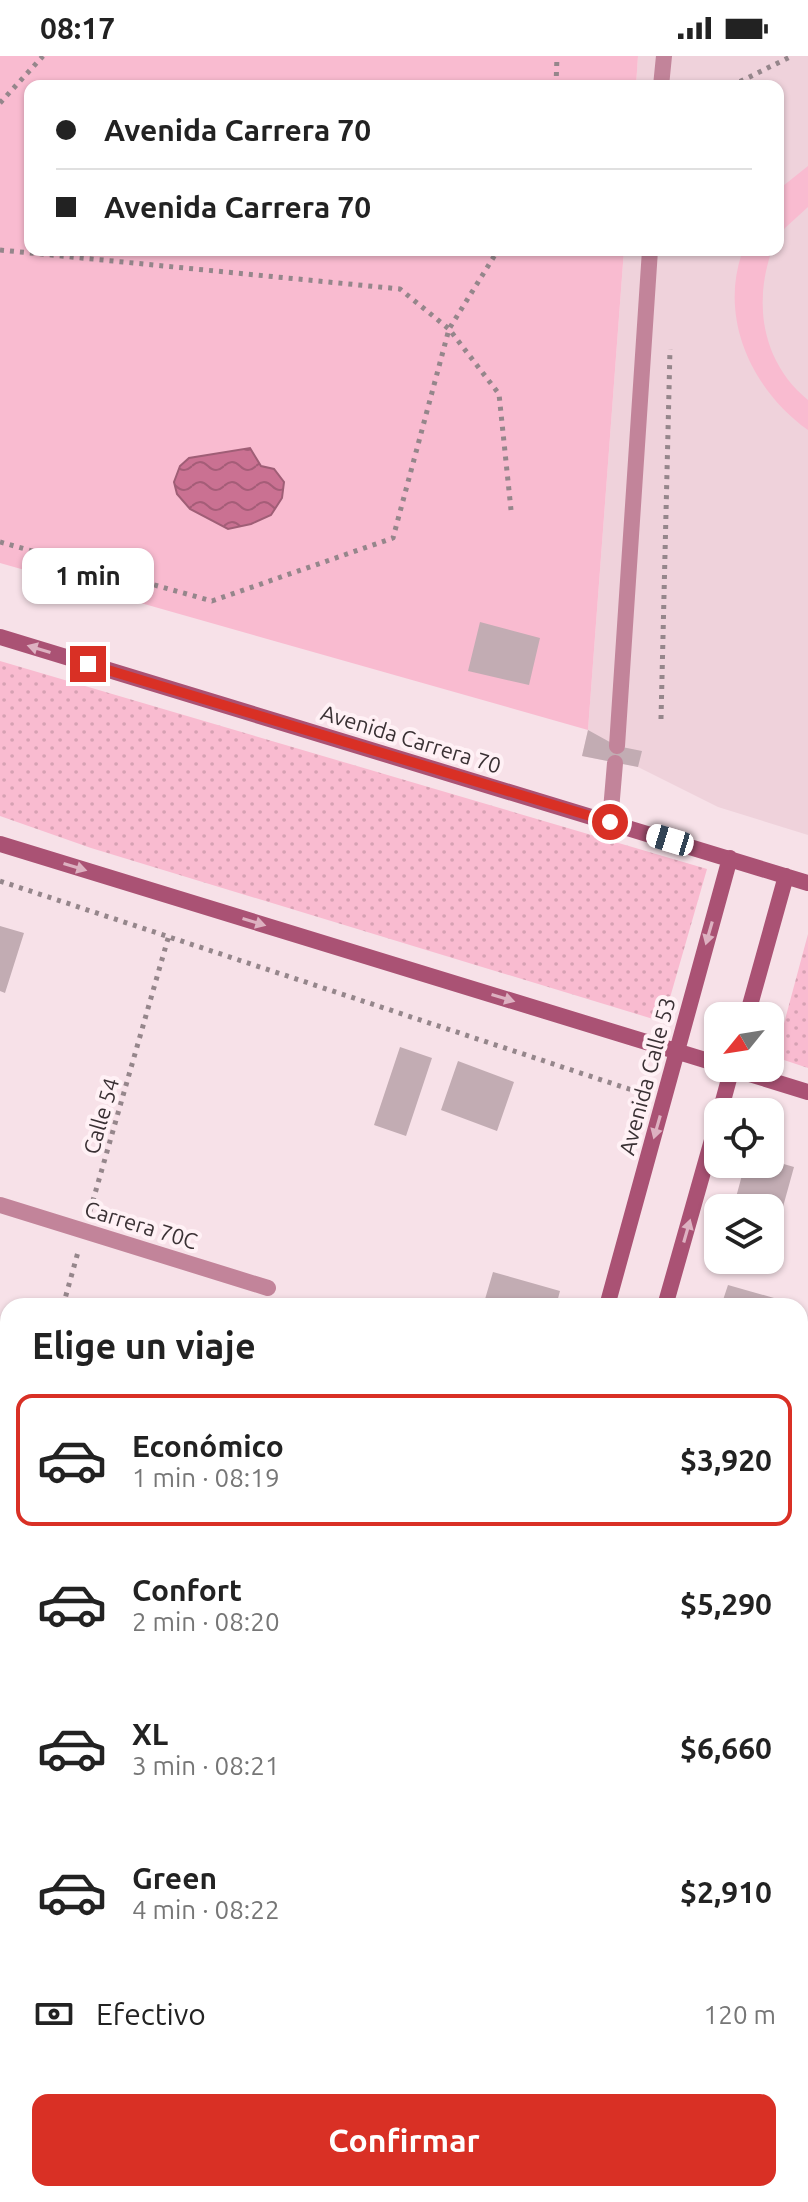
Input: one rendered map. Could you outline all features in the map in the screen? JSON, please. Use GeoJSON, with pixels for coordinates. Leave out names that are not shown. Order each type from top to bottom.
{"type":"FeatureCollection","features":[{"type":"Feature","properties":{"kind":"main road","name":"Avenida Carrera 70"},"geometry":{"type":"LineString","coordinates":[[0,637],[808,883]]}},
{"type":"Feature","properties":{"kind":"main road"},"geometry":{"type":"LineString","coordinates":[[0,844],[704,1060]]}},
{"type":"Feature","properties":{"kind":"main road","name":"Avenida Calle 53"},"geometry":{"type":"LineString","coordinates":[[609,1298],[730,858]]}},
{"type":"Feature","properties":{"kind":"main road"},"geometry":{"type":"LineString","coordinates":[[751,1002],[786,876]]}},
{"type":"Feature","properties":{"kind":"main road"},"geometry":{"type":"LineString","coordinates":[[776,1082],[808,1092]]}},
{"type":"Feature","properties":{"kind":"main road"},"geometry":{"type":"LineString","coordinates":[[667,1298],[704,1168]]}},
{"type":"Feature","properties":{"kind":"street"},"geometry":{"type":"LineString","coordinates":[[662,80],[664,56]]}},
{"type":"Feature","properties":{"kind":"street"},"geometry":{"type":"LineString","coordinates":[[617,746],[650,256]]}},
{"type":"Feature","properties":{"kind":"street"},"geometry":{"type":"LineString","coordinates":[[610,822],[615,763]]}},
{"type":"Feature","properties":{"kind":"street","name":"Carrera 70C"},"geometry":{"type":"LineString","coordinates":[[0,1205],[268,1288]]}},
{"type":"Feature","properties":{"kind":"path"},"geometry":{"type":"LineString","coordinates":[[0,103],[43,56]]}},
{"type":"Feature","properties":{"kind":"path"},"geometry":{"type":"LineString","coordinates":[[556,80],[557,56]]}},
{"type":"Feature","properties":{"kind":"path"},"geometry":{"type":"LineString","coordinates":[[743,80],[792,56]]}},
{"type":"Feature","properties":{"kind":"path"},"geometry":{"type":"LineString","coordinates":[[0,250],[24,252]]}},
{"type":"Feature","properties":{"kind":"path"},"geometry":{"type":"LineString","coordinates":[[62,256],[400,289],[449,329],[499,394],[511,510]]}},
{"type":"Feature","properties":{"kind":"path"},"geometry":{"type":"LineString","coordinates":[[0,542],[212,601],[393,538],[449,329],[494,256]]}},
{"type":"Feature","properties":{"kind":"path"},"geometry":{"type":"LineString","coordinates":[[661,719],[670,344]]}},
{"type":"Feature","properties":{"kind":"path"},"geometry":{"type":"LineString","coordinates":[[0,881],[652,1096]]}},
{"type":"Feature","properties":{"kind":"path","name":"Calle 54"},"geometry":{"type":"LineString","coordinates":[[65,1298],[169,935]]}},
{"type":"Feature","properties":{"kind":"shaded area"},"geometry":{"type":"Polygon","coordinates":[[[0,56],[638,56],[636,80],[24,80],[24,256],[624,256],[588,730],[0,563],[0,56]]]}},
{"type":"Feature","properties":{"kind":"shaded area"},"geometry":{"type":"Polygon","coordinates":[[[638,56],[808,56],[808,835],[718,807],[638,767],[582,756],[588,730],[624,256],[784,256],[784,80],[636,80],[638,56]]]}},
{"type":"Feature","properties":{"kind":"shaded area"},"geometry":{"type":"Polygon","coordinates":[[[808,166],[808,207],[784,230],[784,185],[808,166]]]}},
{"type":"Feature","properties":{"kind":"shaded area"},"geometry":{"type":"Polygon","coordinates":[[[741,256],[770,256],[763,291],[766,331],[780,368],[808,400],[808,430],[771,395],[745,350],[738,326],[736,276],[741,256]]]}},
{"type":"Feature","properties":{"kind":"shaded area"},"geometry":{"type":"Polygon","coordinates":[[[0,661],[707,869],[663,1022],[91,848],[0,816],[0,661]]]}},
{"type":"Feature","properties":{"kind":"shaded area"},"geometry":{"type":"Polygon","coordinates":[[[808,934],[808,1068],[784,1060],[784,1023],[808,934]]]}},
{"type":"Feature","properties":{"kind":"water"},"geometry":{"type":"Polygon","coordinates":[[[250,448],[261,466],[274,469],[284,482],[282,498],[271,515],[228,529],[190,509],[177,494],[174,482],[180,466],[189,458],[250,448]]]}},
{"type":"Feature","properties":{"kind":"building"},"geometry":{"type":"Polygon","coordinates":[[[480,622],[540,638],[529,685],[468,671],[480,622]]]}},
{"type":"Feature","properties":{"kind":"building"},"geometry":{"type":"Polygon","coordinates":[[[588,730],[617,746],[642,751],[638,767],[582,756],[588,730]]]}},
{"type":"Feature","properties":{"kind":"building"},"geometry":{"type":"Polygon","coordinates":[[[0,926],[24,933],[5,993],[0,991],[0,926]]]}},
{"type":"Feature","properties":{"kind":"building"},"geometry":{"type":"Polygon","coordinates":[[[400,1047],[432,1058],[406,1136],[374,1125],[400,1047]]]}},
{"type":"Feature","properties":{"kind":"building"},"geometry":{"type":"Polygon","coordinates":[[[458,1061],[514,1082],[497,1131],[441,1110],[458,1061]]]}},
{"type":"Feature","properties":{"kind":"building"},"geometry":{"type":"Polygon","coordinates":[[[784,1164],[794,1167],[784,1203],[784,1194],[737,1194],[741,1178],[784,1178],[784,1164]]]}},
{"type":"Feature","properties":{"kind":"building"},"geometry":{"type":"Polygon","coordinates":[[[493,1272],[560,1291],[558,1298],[485,1298],[493,1272]]]}},
{"type":"Feature","properties":{"kind":"building"},"geometry":{"type":"Polygon","coordinates":[[[728,1285],[774,1298],[724,1298],[728,1285]]]}},
{"type":"Feature","properties":{"kind":"route"},"geometry":{"type":"LineString","coordinates":[[88,664],[610,822]]}}]}
